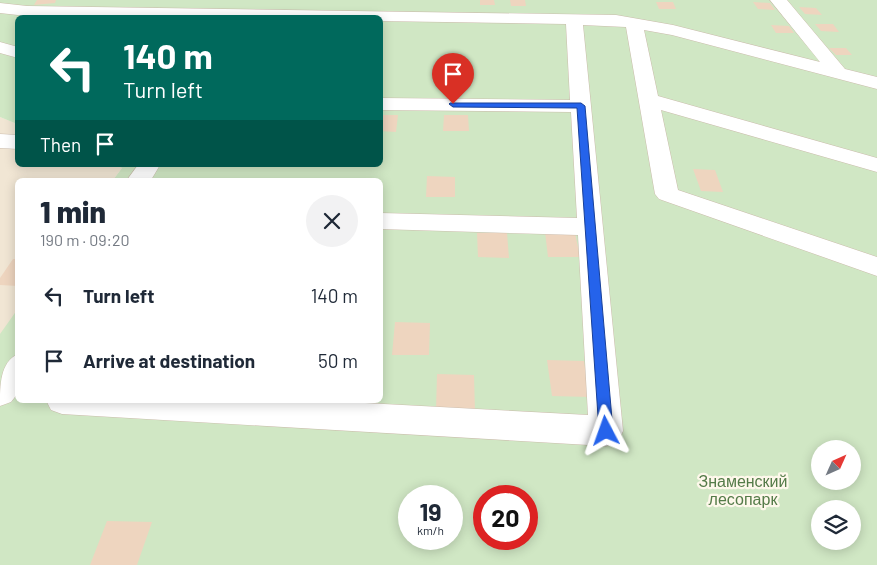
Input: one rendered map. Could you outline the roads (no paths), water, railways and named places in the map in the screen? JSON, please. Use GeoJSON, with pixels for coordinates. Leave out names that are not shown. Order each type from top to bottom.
{"type":"FeatureCollection","features":[{"type":"Feature","properties":{"kind":"street"},"geometry":{"type":"LineString","coordinates":[[498,0],[501,18]]}},
{"type":"Feature","properties":{"kind":"street"},"geometry":{"type":"LineString","coordinates":[[778,0],[839,74]]}},
{"type":"Feature","properties":{"kind":"street"},"geometry":{"type":"LineString","coordinates":[[0,8],[64,5],[200,6],[253,15]]}},
{"type":"Feature","properties":{"kind":"street"},"geometry":{"type":"LineString","coordinates":[[271,15],[352,8],[501,18],[637,18],[877,83]]}},
{"type":"Feature","properties":{"kind":"street"},"geometry":{"type":"LineString","coordinates":[[637,18],[649,100],[667,194],[877,267]]}},
{"type":"Feature","properties":{"kind":"street"},"geometry":{"type":"LineString","coordinates":[[115,403],[606,431],[574,19]]}},
{"type":"Feature","properties":{"kind":"street"},"geometry":{"type":"LineString","coordinates":[[0,47],[15,52]]}},
{"type":"Feature","properties":{"kind":"street"},"geometry":{"type":"LineString","coordinates":[[649,100],[877,165]]}},
{"type":"Feature","properties":{"kind":"street"},"geometry":{"type":"LineString","coordinates":[[383,104],[581,106]]}},
{"type":"Feature","properties":{"kind":"street"},"geometry":{"type":"LineString","coordinates":[[0,141],[15,142]]}},
{"type":"Feature","properties":{"kind":"street"},"geometry":{"type":"LineString","coordinates":[[140,178],[148,167]]}},
{"type":"Feature","properties":{"kind":"street"},"geometry":{"type":"LineString","coordinates":[[383,221],[590,227]]}},
{"type":"Feature","properties":{"kind":"street"},"geometry":{"type":"LineString","coordinates":[[15,371],[0,395],[15,398]]}},
{"type":"Feature","properties":{"kind":"park label","name":"Знаменский лесопарк"},"geometry":{"type":"Point","coordinates":[743,489]}}]}
